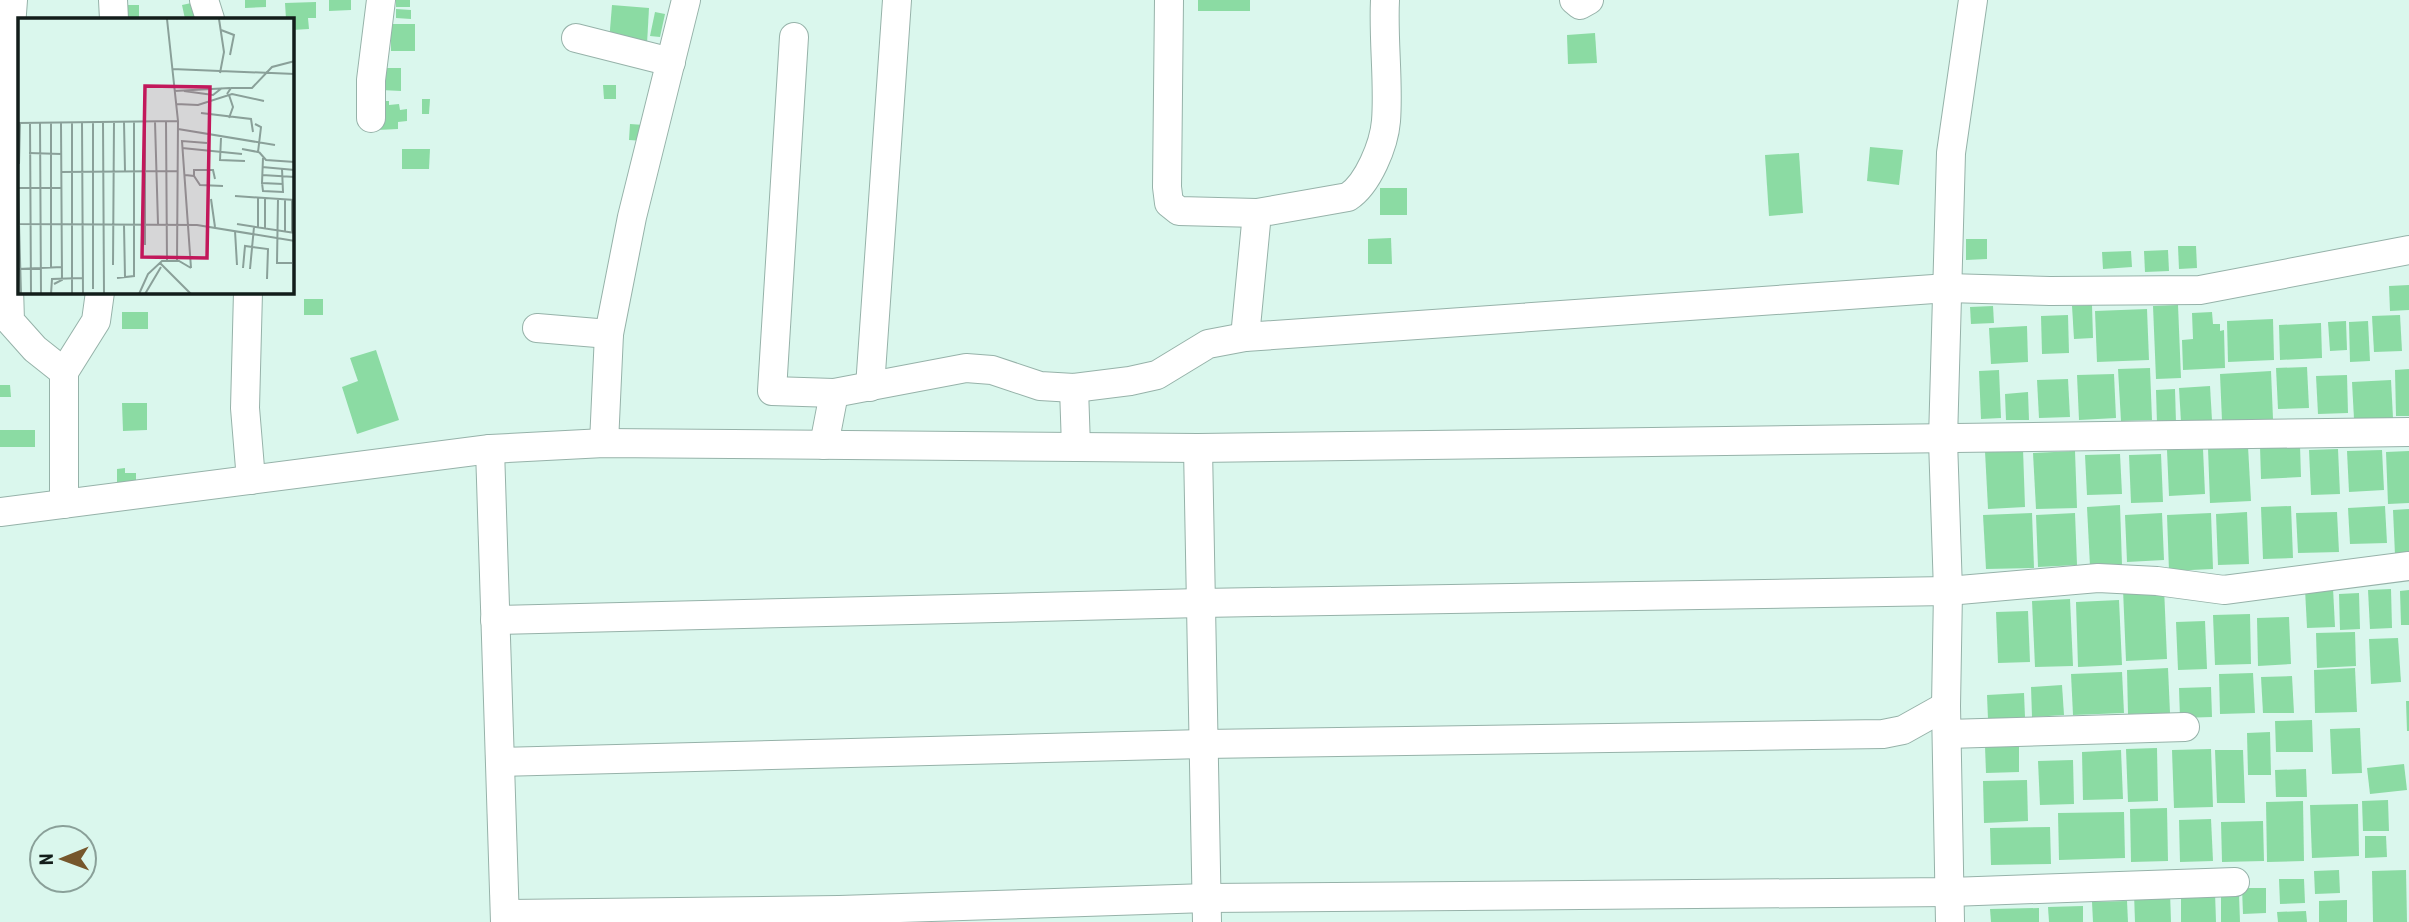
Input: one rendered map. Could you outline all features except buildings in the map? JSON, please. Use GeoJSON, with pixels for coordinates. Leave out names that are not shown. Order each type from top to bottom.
{"type":"FeatureCollection","features":[{"type":"Feature","properties":{"kind":"street"},"geometry":{"type":"LineString","coordinates":[[13,0],[4,120],[10,321],[35,349],[64,372]]}},
{"type":"Feature","properties":{"kind":"street"},"geometry":{"type":"LineString","coordinates":[[113,0],[114,18]]}},
{"type":"Feature","properties":{"kind":"street"},"geometry":{"type":"LineString","coordinates":[[204,0],[210,18]]}},
{"type":"Feature","properties":{"kind":"street"},"geometry":{"type":"LineString","coordinates":[[371,118],[371,80],[381,0]]}},
{"type":"Feature","properties":{"kind":"street"},"geometry":{"type":"LineString","coordinates":[[604,443],[609,334],[632,217],[686,0]]}},
{"type":"Feature","properties":{"kind":"street"},"geometry":{"type":"LineString","coordinates":[[870,387],[897,0]]}},
{"type":"Feature","properties":{"kind":"street"},"geometry":{"type":"LineString","coordinates":[[1169,0],[1169,203],[1179,211],[1257,213],[1348,197],[1357,191],[1370,174],[1386,123],[1383,33],[1385,0]]}},
{"type":"Feature","properties":{"kind":"street"},"geometry":{"type":"LineString","coordinates":[[1574,0],[1580,5],[1589,0]]}},
{"type":"Feature","properties":{"kind":"street"},"geometry":{"type":"LineString","coordinates":[[1950,922],[1946,706],[1948,591],[1943,440],[1951,153],[1973,0]]}},
{"type":"Feature","properties":{"kind":"street"},"geometry":{"type":"LineString","coordinates":[[794,37],[772,391],[834,393],[966,368],[992,370],[1040,386],[1074,388],[1157,375],[1208,344],[1245,337],[1948,288],[2050,291],[2200,289],[2409,250]]}},
{"type":"Feature","properties":{"kind":"street"},"geometry":{"type":"LineString","coordinates":[[576,38],[671,62]]}},
{"type":"Feature","properties":{"kind":"street"},"geometry":{"type":"LineString","coordinates":[[1245,337],[1257,213]]}},
{"type":"Feature","properties":{"kind":"street"},"geometry":{"type":"LineString","coordinates":[[64,504],[64,372],[96,321],[100,294]]}},
{"type":"Feature","properties":{"kind":"street"},"geometry":{"type":"LineString","coordinates":[[248,294],[245,408],[251,480]]}},
{"type":"Feature","properties":{"kind":"street"},"geometry":{"type":"LineString","coordinates":[[537,328],[609,334]]}},
{"type":"Feature","properties":{"kind":"street"},"geometry":{"type":"LineString","coordinates":[[1074,388],[1076,447]]}},
{"type":"Feature","properties":{"kind":"street"},"geometry":{"type":"LineString","coordinates":[[824,445],[834,393]]}},
{"type":"Feature","properties":{"kind":"street"},"geometry":{"type":"LineString","coordinates":[[0,512],[490,449],[604,443],[1198,448],[2409,432]]}},
{"type":"Feature","properties":{"kind":"street"},"geometry":{"type":"LineString","coordinates":[[1198,448],[1207,910]]}},
{"type":"Feature","properties":{"kind":"street"},"geometry":{"type":"LineString","coordinates":[[490,449],[505,918],[839,910],[1207,910],[1950,892],[2235,882]]}},
{"type":"Feature","properties":{"kind":"street"},"geometry":{"type":"LineString","coordinates":[[495,620],[1202,603],[1948,591],[2098,578],[2157,580],[2224,590],[2409,566]]}},
{"type":"Feature","properties":{"kind":"street"},"geometry":{"type":"LineString","coordinates":[[500,762],[1204,744],[1883,734],[1903,730],[1946,706]]}},
{"type":"Feature","properties":{"kind":"street"},"geometry":{"type":"LineString","coordinates":[[1947,734],[2185,727]]}}]}
